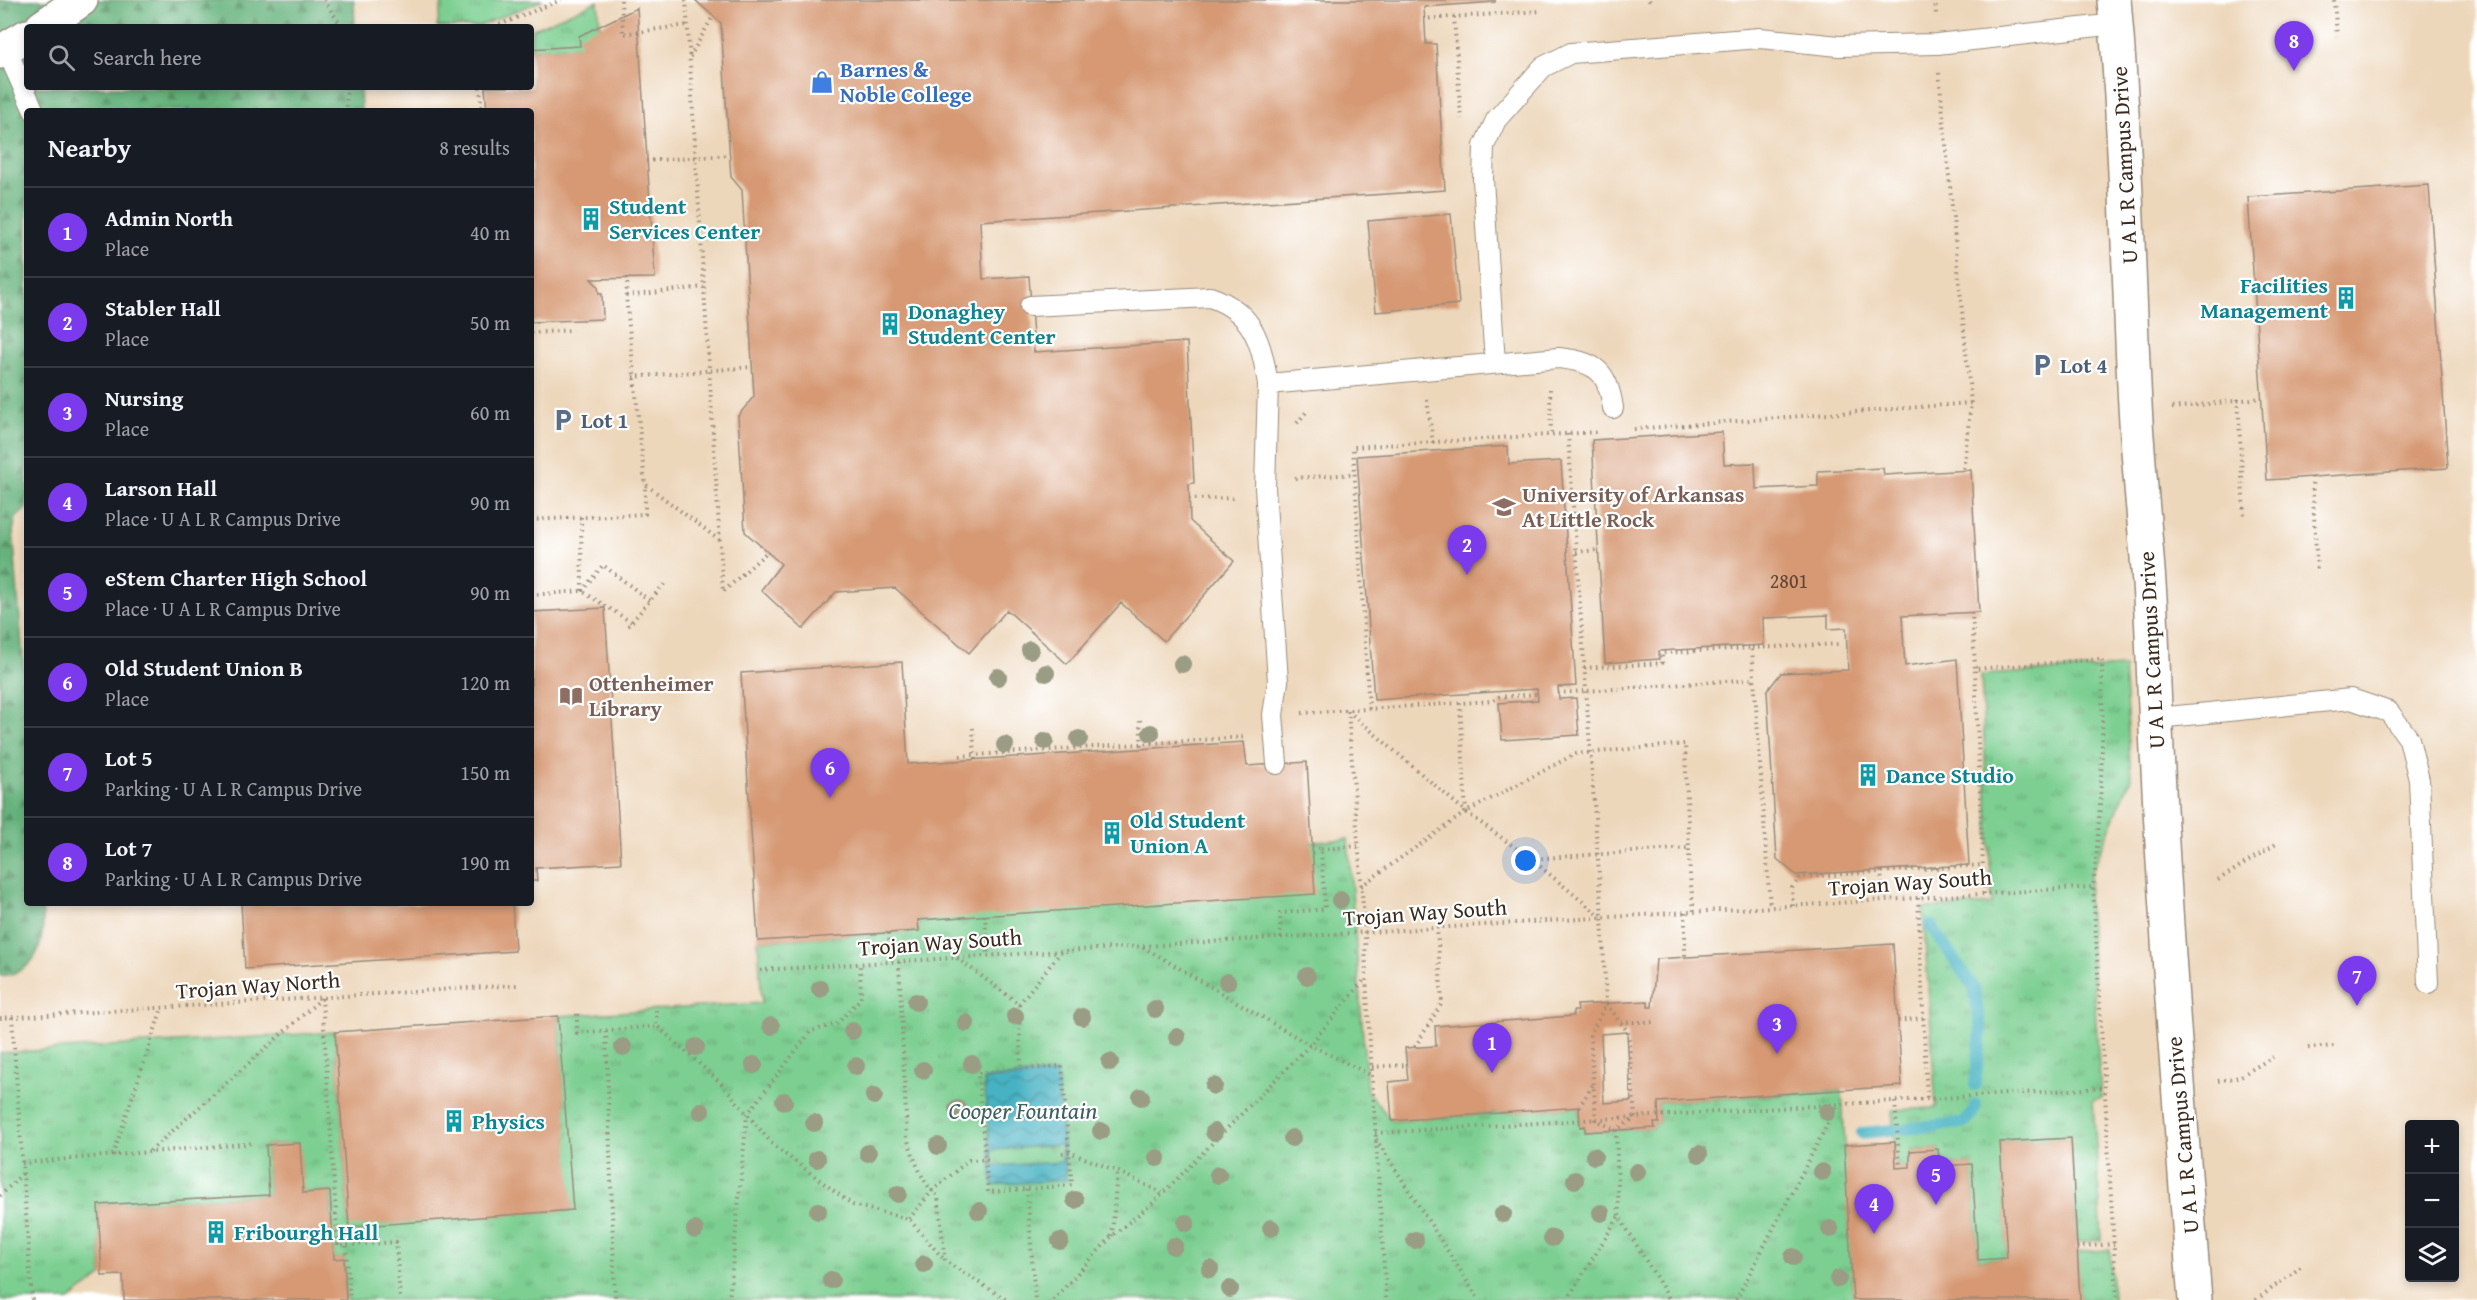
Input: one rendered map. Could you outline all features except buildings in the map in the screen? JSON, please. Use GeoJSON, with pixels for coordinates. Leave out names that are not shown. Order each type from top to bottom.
{"type":"FeatureCollection","features":[{"type":"Feature","properties":{"kind":"street"},"geometry":{"type":"LineString","coordinates":[[46,24],[81,0]]}},
{"type":"Feature","properties":{"kind":"street","name":"U A L R Campus Drive"},"geometry":{"type":"LineString","coordinates":[[2115,12],[2128,223],[2135,406],[2157,718],[2159,811],[2177,1083],[2195,1300]]}},
{"type":"Feature","properties":{"kind":"lane"},"geometry":{"type":"LineString","coordinates":[[1495,363],[1483,180],[1484,146],[1496,120],[1543,67],[1571,53],[1760,38],[1839,46],[1937,44],[2115,12]]}},
{"type":"Feature","properties":{"kind":"lane"},"geometry":{"type":"LineString","coordinates":[[11,46],[24,83]]}},
{"type":"Feature","properties":{"kind":"lane"},"geometry":{"type":"LineString","coordinates":[[27,90],[33,108]]}},
{"type":"Feature","properties":{"kind":"lane"},"geometry":{"type":"LineString","coordinates":[[1030,306],[1210,297],[1228,303],[1246,319],[1261,346],[1268,384],[1265,488],[1278,681],[1273,715],[1277,764]]}},
{"type":"Feature","properties":{"kind":"lane"},"geometry":{"type":"LineString","coordinates":[[1268,384],[1559,358],[1577,360],[1592,366],[1603,375],[1610,387],[1613,408]]}},
{"type":"Feature","properties":{"kind":"lane"},"geometry":{"type":"LineString","coordinates":[[2157,718],[2351,699],[2389,712],[2409,739],[2419,780],[2428,983]]}},
{"type":"Feature","properties":{"kind":"path"},"geometry":{"type":"LineString","coordinates":[[324,0],[340,24]]}},
{"type":"Feature","properties":{"kind":"path"},"geometry":{"type":"LineString","coordinates":[[501,24],[561,0]]}},
{"type":"Feature","properties":{"kind":"path"},"geometry":{"type":"LineString","coordinates":[[621,0],[623,34],[687,25]]}},
{"type":"Feature","properties":{"kind":"path"},"geometry":{"type":"LineString","coordinates":[[686,0],[723,592],[768,550]]}},
{"type":"Feature","properties":{"kind":"path"},"geometry":{"type":"LineString","coordinates":[[2334,0],[2337,36]]}},
{"type":"Feature","properties":{"kind":"path"},"geometry":{"type":"LineString","coordinates":[[1423,19],[1541,11]]}},
{"type":"Feature","properties":{"kind":"path"},"geometry":{"type":"LineString","coordinates":[[689,58],[713,16]]}},
{"type":"Feature","properties":{"kind":"path"},"geometry":{"type":"LineString","coordinates":[[1454,17],[1461,119]]}},
{"type":"Feature","properties":{"kind":"path"},"geometry":{"type":"LineString","coordinates":[[1938,63],[1971,403],[1963,471]]}},
{"type":"Feature","properties":{"kind":"path"},"geometry":{"type":"LineString","coordinates":[[346,90],[347,108]]}},
{"type":"Feature","properties":{"kind":"path"},"geometry":{"type":"LineString","coordinates":[[480,90],[482,108]]}},
{"type":"Feature","properties":{"kind":"path"},"geometry":{"type":"LineString","coordinates":[[646,161],[730,155]]}},
{"type":"Feature","properties":{"kind":"path"},"geometry":{"type":"LineString","coordinates":[[534,520],[645,514],[645,484],[626,296],[628,277]]}},
{"type":"Feature","properties":{"kind":"path"},"geometry":{"type":"LineString","coordinates":[[626,296],[704,287]]}},
{"type":"Feature","properties":{"kind":"path"},"geometry":{"type":"LineString","coordinates":[[534,333],[573,330]]}},
{"type":"Feature","properties":{"kind":"path"},"geometry":{"type":"LineString","coordinates":[[633,377],[751,367]]}},
{"type":"Feature","properties":{"kind":"path"},"geometry":{"type":"LineString","coordinates":[[1550,388],[1551,436]]}},
{"type":"Feature","properties":{"kind":"path"},"geometry":{"type":"LineString","coordinates":[[1426,393],[1432,443]]}},
{"type":"Feature","properties":{"kind":"path"},"geometry":{"type":"LineString","coordinates":[[2168,408],[2261,398]]}},
{"type":"Feature","properties":{"kind":"path"},"geometry":{"type":"LineString","coordinates":[[2238,399],[2244,516]]}},
{"type":"Feature","properties":{"kind":"path"},"geometry":{"type":"LineString","coordinates":[[1628,430],[1971,403]]}},
{"type":"Feature","properties":{"kind":"path"},"geometry":{"type":"LineString","coordinates":[[1294,431],[1297,422],[1309,409]]}},
{"type":"Feature","properties":{"kind":"path"},"geometry":{"type":"LineString","coordinates":[[1369,709],[1353,447],[1604,432]]}},
{"type":"Feature","properties":{"kind":"path"},"geometry":{"type":"LineString","coordinates":[[1568,434],[1606,1004],[1590,1035],[1596,1120]]}},
{"type":"Feature","properties":{"kind":"path"},"geometry":{"type":"LineString","coordinates":[[1288,478],[1354,474]]}},
{"type":"Feature","properties":{"kind":"path"},"geometry":{"type":"LineString","coordinates":[[2312,477],[2317,571]]}},
{"type":"Feature","properties":{"kind":"path"},"geometry":{"type":"LineString","coordinates":[[645,484],[720,541]]}},
{"type":"Feature","properties":{"kind":"path"},"geometry":{"type":"LineString","coordinates":[[1189,499],[1239,498]]}},
{"type":"Feature","properties":{"kind":"path"},"geometry":{"type":"LineString","coordinates":[[581,516],[582,591]]}},
{"type":"Feature","properties":{"kind":"path"},"geometry":{"type":"LineString","coordinates":[[1576,552],[1598,550]]}},
{"type":"Feature","properties":{"kind":"path"},"geometry":{"type":"LineString","coordinates":[[582,591],[603,565],[650,601]]}},
{"type":"Feature","properties":{"kind":"path"},"geometry":{"type":"LineString","coordinates":[[534,595],[582,591],[629,624],[665,583]]}},
{"type":"Feature","properties":{"kind":"path"},"geometry":{"type":"LineString","coordinates":[[1972,612],[1984,894]]}},
{"type":"Feature","properties":{"kind":"path"},"geometry":{"type":"LineString","coordinates":[[1584,668],[1662,663],[1662,653],[1840,644]]}},
{"type":"Feature","properties":{"kind":"path"},"geometry":{"type":"LineString","coordinates":[[1752,648],[1770,907]]}},
{"type":"Feature","properties":{"kind":"path"},"geometry":{"type":"LineString","coordinates":[[1975,669],[2103,660],[2103,772],[2099,840],[2092,887],[2117,1300]]}},
{"type":"Feature","properties":{"kind":"path"},"geometry":{"type":"LineString","coordinates":[[1558,693],[1754,680]]}},
{"type":"Feature","properties":{"kind":"path"},"geometry":{"type":"LineString","coordinates":[[1296,714],[1493,701],[1499,697],[1537,694]]}},
{"type":"Feature","properties":{"kind":"path"},"geometry":{"type":"LineString","coordinates":[[1460,703],[1466,812]]}},
{"type":"Feature","properties":{"kind":"path"},"geometry":{"type":"LineString","coordinates":[[1348,710],[1466,812],[1531,859],[1602,917]]}},
{"type":"Feature","properties":{"kind":"path"},"geometry":{"type":"LineString","coordinates":[[1348,710],[1365,932],[1386,1300]]}},
{"type":"Feature","properties":{"kind":"path"},"geometry":{"type":"LineString","coordinates":[[1140,720],[1142,746]]}},
{"type":"Feature","properties":{"kind":"path"},"geometry":{"type":"LineString","coordinates":[[973,728],[975,757]]}},
{"type":"Feature","properties":{"kind":"path"},"geometry":{"type":"LineString","coordinates":[[960,756],[975,757],[1250,737]]}},
{"type":"Feature","properties":{"kind":"path"},"geometry":{"type":"LineString","coordinates":[[1361,886],[1466,812],[1575,754],[1685,744],[1694,912]]}},
{"type":"Feature","properties":{"kind":"path"},"geometry":{"type":"LineString","coordinates":[[2218,880],[2276,844]]}},
{"type":"Feature","properties":{"kind":"path"},"geometry":{"type":"LineString","coordinates":[[1312,848],[1358,846]]}},
{"type":"Feature","properties":{"kind":"path"},"geometry":{"type":"LineString","coordinates":[[1531,859],[1689,848]]}},
{"type":"Feature","properties":{"kind":"path"},"geometry":{"type":"LineString","coordinates":[[1281,938],[1280,913],[1325,909],[1321,849]]}},
{"type":"Feature","properties":{"kind":"path"},"geometry":{"type":"LineString","coordinates":[[1793,906],[1792,888],[1800,877],[1983,865]]}},
{"type":"Feature","properties":{"kind":"path"},"geometry":{"type":"LineString","coordinates":[[1881,871],[1883,900]]}},
{"type":"Feature","properties":{"kind":"path","name":"Trojan Way South"},"geometry":{"type":"LineString","coordinates":[[760,970],[2092,887]]}},
{"type":"Feature","properties":{"kind":"path"},"geometry":{"type":"LineString","coordinates":[[1918,898],[1927,1100]]}},
{"type":"Feature","properties":{"kind":"path"},"geometry":{"type":"LineString","coordinates":[[1685,912],[1685,958]]}},
{"type":"Feature","properties":{"kind":"path"},"geometry":{"type":"LineString","coordinates":[[985,915],[988,956]]}},
{"type":"Feature","properties":{"kind":"path"},"geometry":{"type":"LineString","coordinates":[[1415,1047],[1442,1003],[1437,928]]}},
{"type":"Feature","properties":{"kind":"path"},"geometry":{"type":"LineString","coordinates":[[889,933],[891,962]]}},
{"type":"Feature","properties":{"kind":"path"},"geometry":{"type":"LineString","coordinates":[[1142,946],[1310,1045],[1373,1076]]}},
{"type":"Feature","properties":{"kind":"path"},"geometry":{"type":"LineString","coordinates":[[1021,1070],[1019,1004],[1061,952]]}},
{"type":"Feature","properties":{"kind":"path"},"geometry":{"type":"LineString","coordinates":[[957,958],[1019,1004]]}},
{"type":"Feature","properties":{"kind":"path"},"geometry":{"type":"LineString","coordinates":[[899,962],[907,1138],[916,1164],[932,1191],[938,1196],[945,1262]]}},
{"type":"Feature","properties":{"kind":"path"},"geometry":{"type":"LineString","coordinates":[[729,1300],[747,1114],[811,1031],[837,1024],[861,998],[860,964]]}},
{"type":"Feature","properties":{"kind":"path"},"geometry":{"type":"LineString","coordinates":[[1053,1300],[1112,1236],[1162,1193],[1310,1045],[1366,979]]}},
{"type":"Feature","properties":{"kind":"path","name":"Trojan Way North"},"geometry":{"type":"LineString","coordinates":[[0,1018],[518,985]]}},
{"type":"Feature","properties":{"kind":"path"},"geometry":{"type":"LineString","coordinates":[[150,1152],[322,998]]}},
{"type":"Feature","properties":{"kind":"path"},"geometry":{"type":"LineString","coordinates":[[322,998],[338,1246],[396,1242],[400,1300]]}},
{"type":"Feature","properties":{"kind":"path"},"geometry":{"type":"LineString","coordinates":[[1606,1004],[1628,1032],[1635,1118]]}},
{"type":"Feature","properties":{"kind":"path"},"geometry":{"type":"LineString","coordinates":[[113,1155],[162,1008]]}},
{"type":"Feature","properties":{"kind":"path"},"geometry":{"type":"LineString","coordinates":[[656,1010],[657,1026],[722,1084],[773,1145],[853,1204],[909,1219],[945,1262],[1007,1300]]}},
{"type":"Feature","properties":{"kind":"path"},"geometry":{"type":"LineString","coordinates":[[577,1014],[577,1033],[657,1026]]}},
{"type":"Feature","properties":{"kind":"path"},"geometry":{"type":"LineString","coordinates":[[12,1017],[32,1300]]}},
{"type":"Feature","properties":{"kind":"path"},"geometry":{"type":"LineString","coordinates":[[1898,1021],[1923,1018]]}},
{"type":"Feature","properties":{"kind":"path"},"geometry":{"type":"LineString","coordinates":[[1621,1022],[1653,1022]]}},
{"type":"Feature","properties":{"kind":"path"},"geometry":{"type":"LineString","coordinates":[[606,1031],[615,1300]]}},
{"type":"Feature","properties":{"kind":"path"},"geometry":{"type":"LineString","coordinates":[[2308,1048],[2335,1046]]}},
{"type":"Feature","properties":{"kind":"path"},"geometry":{"type":"LineString","coordinates":[[2218,1081],[2240,1077],[2273,1057]]}},
{"type":"Feature","properties":{"kind":"path"},"geometry":{"type":"LineString","coordinates":[[1372,1067],[1406,1065]]}},
{"type":"Feature","properties":{"kind":"path"},"geometry":{"type":"LineString","coordinates":[[1062,1066],[1072,1185],[988,1192],[978,1073],[1021,1070],[1062,1066]]}},
{"type":"Feature","properties":{"kind":"path"},"geometry":{"type":"LineString","coordinates":[[1579,1107],[1594,1084]]}},
{"type":"Feature","properties":{"kind":"path"},"geometry":{"type":"LineString","coordinates":[[1375,1133],[2104,1088]]}},
{"type":"Feature","properties":{"kind":"path"},"geometry":{"type":"LineString","coordinates":[[1895,1102],[1900,1168]]}},
{"type":"Feature","properties":{"kind":"path"},"geometry":{"type":"LineString","coordinates":[[1736,1300],[1837,1106]]}},
{"type":"Feature","properties":{"kind":"path"},"geometry":{"type":"LineString","coordinates":[[1616,1130],[1635,1118]]}},
{"type":"Feature","properties":{"kind":"path"},"geometry":{"type":"LineString","coordinates":[[1596,1120],[1616,1130]]}},
{"type":"Feature","properties":{"kind":"path"},"geometry":{"type":"LineString","coordinates":[[1616,1130],[1619,1216],[1670,1300]]}},
{"type":"Feature","properties":{"kind":"path"},"geometry":{"type":"LineString","coordinates":[[1376,1139],[1479,1300]]}},
{"type":"Feature","properties":{"kind":"path"},"geometry":{"type":"LineString","coordinates":[[22,1163],[255,1143]]}},
{"type":"Feature","properties":{"kind":"path"},"geometry":{"type":"LineString","coordinates":[[1062,1153],[1069,1152],[1117,1171],[1162,1193]]}},
{"type":"Feature","properties":{"kind":"path"},"geometry":{"type":"LineString","coordinates":[[909,1219],[932,1191],[969,1160],[992,1159]]}},
{"type":"Feature","properties":{"kind":"path"},"geometry":{"type":"LineString","coordinates":[[1112,1236],[1117,1171]]}},
{"type":"Feature","properties":{"kind":"path"},"geometry":{"type":"LineString","coordinates":[[0,1196],[23,1172]]}},
{"type":"Feature","properties":{"kind":"path"},"geometry":{"type":"LineString","coordinates":[[1027,1189],[1035,1300]]}},
{"type":"Feature","properties":{"kind":"path"},"geometry":{"type":"LineString","coordinates":[[1567,1300],[1619,1216]]}},
{"type":"Feature","properties":{"kind":"path"},"geometry":{"type":"LineString","coordinates":[[2077,1247],[2114,1244]]}},
{"type":"Feature","properties":{"kind":"path"},"geometry":{"type":"LineString","coordinates":[[346,1246],[350,1300]]}},
{"type":"Feature","properties":{"kind":"path"},"geometry":{"type":"LineString","coordinates":[[2256,1300],[2301,1267]]}},
{"type":"Feature","properties":{"kind":"shaded area","name":"University of Arkansas At Little Rock"},"geometry":{"type":"Polygon","coordinates":[[[0,0],[2477,0],[2477,1300],[0,1300],[0,0]]]}},
{"type":"Feature","properties":{"kind":"green space"},"geometry":{"type":"Polygon","coordinates":[[[0,0],[354,0],[355,24],[24,24],[24,90],[360,90],[361,108],[24,108],[24,511],[16,518],[13,531],[24,672],[24,906],[42,906],[43,928],[38,951],[33,960],[25,968],[0,976],[0,0]]]}},
{"type":"Feature","properties":{"kind":"green space"},"geometry":{"type":"Polygon","coordinates":[[[445,0],[543,0],[484,24],[438,24],[441,6],[445,0]]]}},
{"type":"Feature","properties":{"kind":"green space"},"geometry":{"type":"Polygon","coordinates":[[[598,1],[600,27],[580,46],[534,49],[534,29],[598,1]]]}},
{"type":"Feature","properties":{"kind":"green space"},"geometry":{"type":"Polygon","coordinates":[[[2124,667],[2131,778],[2090,876],[2088,899],[2101,1098],[2093,1100],[2102,1240],[2077,1242],[2070,1138],[2001,1142],[2007,1258],[1978,1260],[1972,1164],[1940,1166],[1938,1149],[1910,1151],[1910,1167],[1896,1168],[1892,1110],[1936,1108],[1923,908],[1992,904],[1981,675],[2124,667]]]}},
{"type":"Feature","properties":{"kind":"green space"},"geometry":{"type":"Polygon","coordinates":[[[1348,839],[1367,1091],[1392,1121],[1579,1107],[1580,1126],[1584,1126],[1585,1132],[1654,1128],[1654,1123],[1659,1123],[1658,1102],[1842,1091],[1853,1300],[346,1300],[344,1258],[334,1259],[330,1191],[303,1193],[299,1143],[266,1145],[269,1195],[98,1205],[102,1276],[69,1300],[0,1300],[0,1053],[335,1032],[349,1226],[572,1210],[558,1016],[762,1003],[758,941],[919,931],[918,920],[1312,842],[1348,839]]]}},
{"type":"Feature","properties":{"kind":"green space"},"geometry":{"type":"Polygon","coordinates":[[[2110,1250],[2113,1300],[2080,1300],[2077,1252],[2110,1250]]]}},
{"type":"Feature","properties":{"kind":"water","name":"Cooper Fountain"},"geometry":{"type":"Polygon","coordinates":[[[1057,1073],[1066,1180],[993,1185],[984,1079],[1057,1073]],[[1061,1145],[992,1150],[993,1166],[1062,1162],[1061,1145]]]}},
{"type":"Feature","properties":{"kind":"waterway"},"geometry":{"type":"LineString","coordinates":[[1930,925],[1974,988],[1981,1032],[1975,1085]]}},
{"type":"Feature","properties":{"kind":"waterway"},"geometry":{"type":"LineString","coordinates":[[1903,1129],[1962,1123],[1970,1118],[1976,1105]]}},
{"type":"Feature","properties":{"kind":"waterway"},"geometry":{"type":"LineString","coordinates":[[1862,1133],[1893,1130]]}},
{"type":"Feature","properties":{"kind":"place","name":"Lot 7"},"geometry":{"type":"Point","coordinates":[2294,71]}},
{"type":"Feature","properties":{"kind":"place","name":"Barnes & Noble College"},"geometry":{"type":"Point","coordinates":[822,82]}},
{"type":"Feature","properties":{"kind":"place","name":"Student Services Center"},"geometry":{"type":"Point","coordinates":[591,219]}},
{"type":"Feature","properties":{"kind":"place","name":"Facilities Management"},"geometry":{"type":"Point","coordinates":[2346,298]}},
{"type":"Feature","properties":{"kind":"place","name":"Donaghey Student Center"},"geometry":{"type":"Point","coordinates":[890,324]}},
{"type":"Feature","properties":{"kind":"place","name":"Lot 4"},"geometry":{"type":"Point","coordinates":[2042,365]}},
{"type":"Feature","properties":{"kind":"place","name":"Lot 1"},"geometry":{"type":"Point","coordinates":[563,420]}},
{"type":"Feature","properties":{"kind":"place","name":"University of Arkansas At Little Rock"},"geometry":{"type":"Point","coordinates":[1504,507]}},
{"type":"Feature","properties":{"kind":"place","name":"Stabler Hall"},"geometry":{"type":"Point","coordinates":[1467,575]}},
{"type":"Feature","properties":{"kind":"place","name":"Ottenheimer Library"},"geometry":{"type":"Point","coordinates":[571,696]}},
{"type":"Feature","properties":{"kind":"place","name":"Dance Studio"},"geometry":{"type":"Point","coordinates":[1868,775]}},
{"type":"Feature","properties":{"kind":"place","name":"Old Student Union B"},"geometry":{"type":"Point","coordinates":[830,798]}},
{"type":"Feature","properties":{"kind":"place","name":"Old Student Union A"},"geometry":{"type":"Point","coordinates":[1112,833]}},
{"type":"Feature","properties":{"kind":"place","name":"Lot 5"},"geometry":{"type":"Point","coordinates":[2357,1006]}},
{"type":"Feature","properties":{"kind":"place","name":"Nursing"},"geometry":{"type":"Point","coordinates":[1777,1054]}},
{"type":"Feature","properties":{"kind":"place","name":"Admin North"},"geometry":{"type":"Point","coordinates":[1492,1073]}},
{"type":"Feature","properties":{"kind":"place","name":"Physics"},"geometry":{"type":"Point","coordinates":[454,1121]}},
{"type":"Feature","properties":{"kind":"place","name":"eStem Charter High School"},"geometry":{"type":"Point","coordinates":[1936,1205]}},
{"type":"Feature","properties":{"kind":"place","name":"Fribourgh Hall"},"geometry":{"type":"Point","coordinates":[216,1232]}},
{"type":"Feature","properties":{"kind":"place","name":"Larson Hall"},"geometry":{"type":"Point","coordinates":[1874,1234]}}]}
